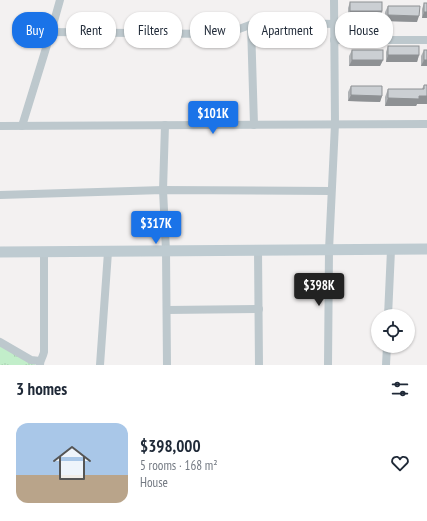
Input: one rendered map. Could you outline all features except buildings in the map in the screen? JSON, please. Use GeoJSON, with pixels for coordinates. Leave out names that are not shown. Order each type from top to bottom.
{"type":"FeatureCollection","features":[{"type":"Feature","properties":{"kind":"street"},"geometry":{"type":"LineString","coordinates":[[57,12],[60,0]]}},
{"type":"Feature","properties":{"kind":"street"},"geometry":{"type":"LineString","coordinates":[[328,365],[329,250],[335,124],[334,0]]}},
{"type":"Feature","properties":{"kind":"street"},"geometry":{"type":"LineString","coordinates":[[327,24],[334,24]]}},
{"type":"Feature","properties":{"kind":"street"},"geometry":{"type":"LineString","coordinates":[[58,32],[211,34],[248,26]]}},
{"type":"Feature","properties":{"kind":"street"},"geometry":{"type":"LineString","coordinates":[[334,40],[427,40]]}},
{"type":"Feature","properties":{"kind":"street"},"geometry":{"type":"LineString","coordinates":[[22,126],[46,48]]}},
{"type":"Feature","properties":{"kind":"street"},"geometry":{"type":"LineString","coordinates":[[252,48],[254,125]]}},
{"type":"Feature","properties":{"kind":"street"},"geometry":{"type":"LineString","coordinates":[[0,126],[427,124]]}},
{"type":"Feature","properties":{"kind":"street"},"geometry":{"type":"LineString","coordinates":[[165,125],[163,190],[166,251],[167,365]]}},
{"type":"Feature","properties":{"kind":"street"},"geometry":{"type":"LineString","coordinates":[[0,195],[163,190],[331,191]]}},
{"type":"Feature","properties":{"kind":"street"},"geometry":{"type":"LineString","coordinates":[[0,252],[427,249]]}},
{"type":"Feature","properties":{"kind":"street"},"geometry":{"type":"LineString","coordinates":[[258,250],[259,365]]}},
{"type":"Feature","properties":{"kind":"street"},"geometry":{"type":"LineString","coordinates":[[388,309],[391,250]]}},
{"type":"Feature","properties":{"kind":"street"},"geometry":{"type":"LineString","coordinates":[[0,342],[31,360],[40,363],[44,352],[44,252]]}},
{"type":"Feature","properties":{"kind":"street"},"geometry":{"type":"LineString","coordinates":[[100,365],[108,252]]}},
{"type":"Feature","properties":{"kind":"street"},"geometry":{"type":"LineString","coordinates":[[167,310],[259,309]]}},
{"type":"Feature","properties":{"kind":"street"},"geometry":{"type":"LineString","coordinates":[[386,365],[387,353]]}},
{"type":"Feature","properties":{"kind":"green space"},"geometry":{"type":"Polygon","coordinates":[[[0,341],[36,365],[0,365],[0,341]]]}}]}
